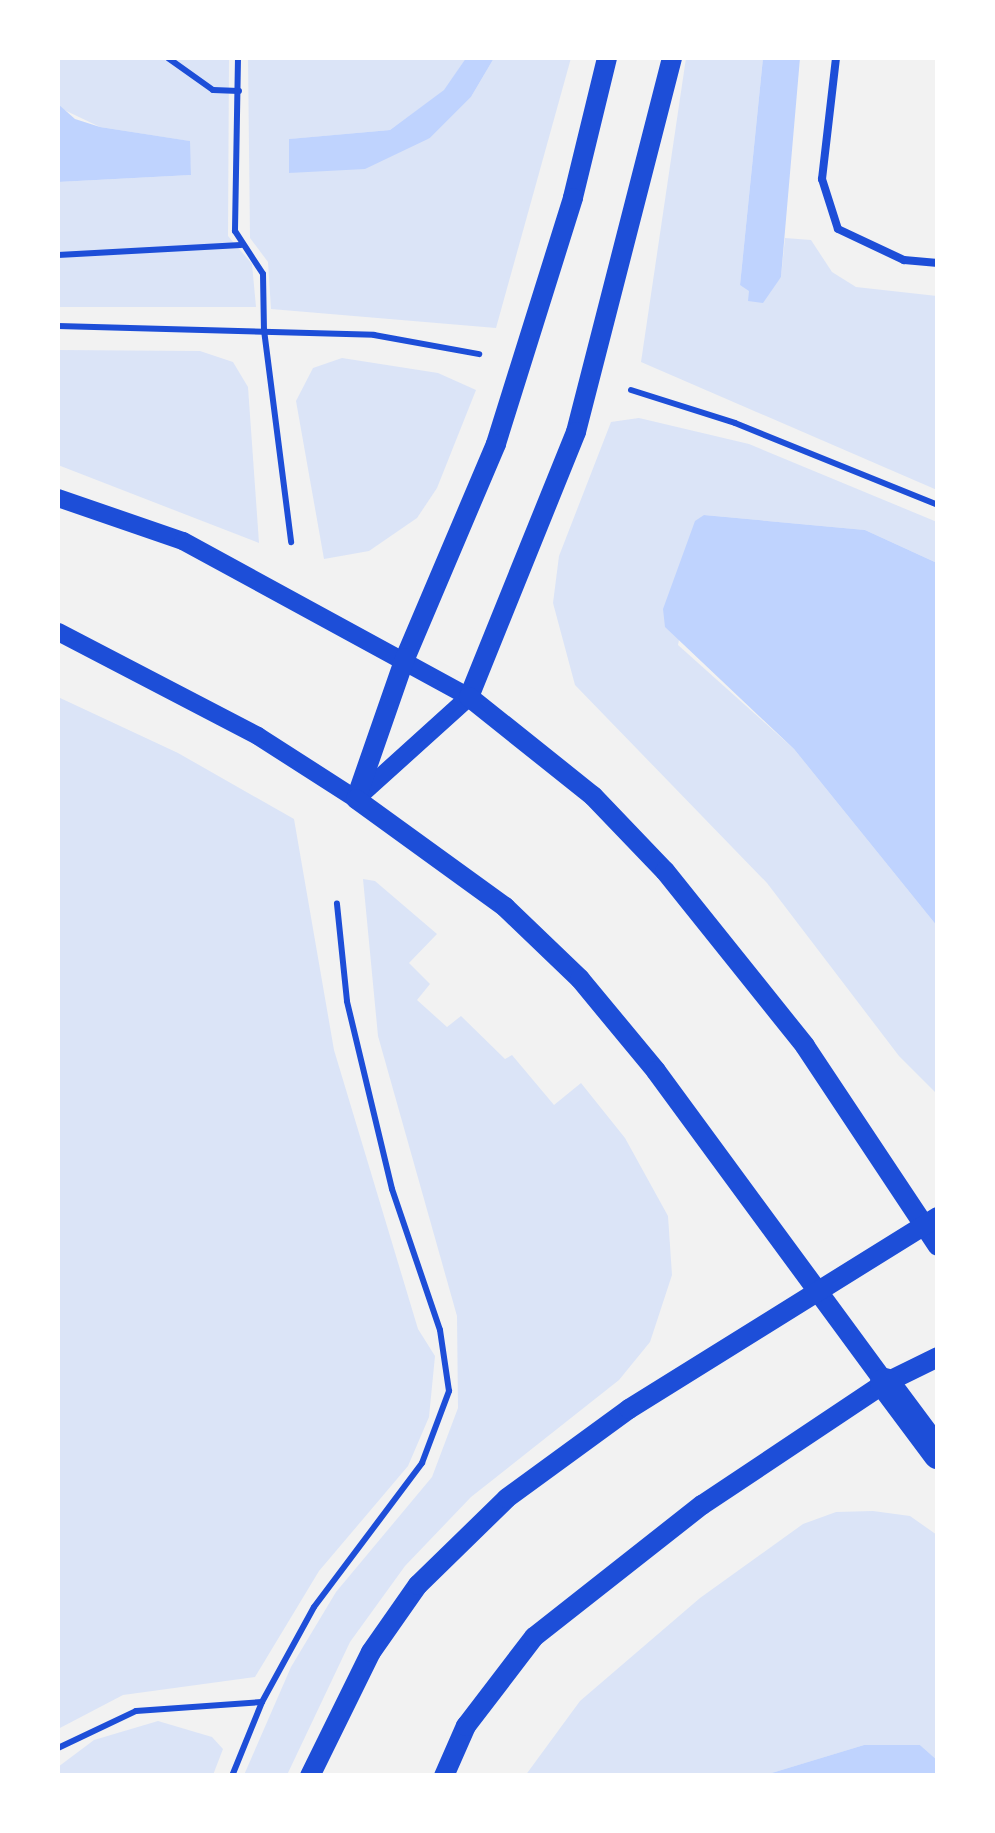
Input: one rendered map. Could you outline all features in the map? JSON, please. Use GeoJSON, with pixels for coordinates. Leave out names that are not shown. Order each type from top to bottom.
{"type":"FeatureCollection","features":[{"type":"Feature","properties":{"kind":"highway"},"geometry":{"type":"LineString","coordinates":[[886,1383],[938,1454]]}},
{"type":"Feature","properties":{"kind":"main road"},"geometry":{"type":"LineString","coordinates":[[607,58],[574,198],[502,427],[405,658],[356,799],[505,907],[580,980],[686,1111],[886,1383]]}},
{"type":"Feature","properties":{"kind":"main road"},"geometry":{"type":"LineString","coordinates":[[672,58],[576,432],[469,697],[592,796],[665,871],[805,1046],[930,1221],[938,1246]]}},
{"type":"Feature","properties":{"kind":"main road"},"geometry":{"type":"LineString","coordinates":[[310,1776],[370,1652],[418,1585],[507,1498],[628,1408],[930,1221]]}},
{"type":"Feature","properties":{"kind":"main road"},"geometry":{"type":"LineString","coordinates":[[444,1776],[466,1726],[534,1637],[688,1515],[886,1383],[938,1357]]}},
{"type":"Feature","properties":{"kind":"street"},"geometry":{"type":"LineString","coordinates":[[58,498],[183,541],[405,658],[469,697],[356,799],[258,736],[58,632]]}},
{"type":"Feature","properties":{"kind":"lane"},"geometry":{"type":"LineString","coordinates":[[836,58],[822,180],[838,229],[904,260],[938,264]]}},
{"type":"Feature","properties":{"kind":"path"},"geometry":{"type":"LineString","coordinates":[[168,58],[213,90],[239,90]]}},
{"type":"Feature","properties":{"kind":"path"},"geometry":{"type":"LineString","coordinates":[[238,58],[235,230],[241,245],[258,258],[263,274],[264,330],[291,542]]}},
{"type":"Feature","properties":{"kind":"path"},"geometry":{"type":"LineString","coordinates":[[58,255],[241,245]]}},
{"type":"Feature","properties":{"kind":"path"},"geometry":{"type":"LineString","coordinates":[[58,326],[374,335],[479,354]]}},
{"type":"Feature","properties":{"kind":"path"},"geometry":{"type":"LineString","coordinates":[[631,390],[735,422],[938,505]]}},
{"type":"Feature","properties":{"kind":"path"},"geometry":{"type":"LineString","coordinates":[[232,1776],[262,1702],[314,1607],[422,1463],[449,1390],[440,1330],[392,1189],[347,1001],[336,904]]}},
{"type":"Feature","properties":{"kind":"path"},"geometry":{"type":"LineString","coordinates":[[58,1748],[136,1711],[262,1702]]}},
{"type":"Feature","properties":{"kind":"shaded area"},"geometry":{"type":"Polygon","coordinates":[[[58,58],[229,58],[228,236],[252,264],[256,307],[58,307],[58,182],[191,175],[189,141],[100,127],[60,108],[58,58]]]}},
{"type":"Feature","properties":{"kind":"shaded area"},"geometry":{"type":"Polygon","coordinates":[[[248,58],[466,58],[445,90],[390,130],[290,139],[290,173],[430,138],[471,97],[494,58],[571,58],[496,328],[271,309],[268,262],[250,238],[248,58]]]}},
{"type":"Feature","properties":{"kind":"shaded area"},"geometry":{"type":"Polygon","coordinates":[[[686,58],[763,58],[740,285],[765,292],[781,277],[785,238],[811,240],[832,272],[856,287],[937,296],[937,490],[641,362],[686,58]]]}},
{"type":"Feature","properties":{"kind":"shaded area"},"geometry":{"type":"Polygon","coordinates":[[[58,350],[200,351],[233,362],[248,387],[259,543],[58,465],[58,350]]]}},
{"type":"Feature","properties":{"kind":"shaded area"},"geometry":{"type":"Polygon","coordinates":[[[342,358],[438,373],[476,390],[437,488],[417,518],[369,551],[324,559],[296,401],[313,368],[342,358]]]}},
{"type":"Feature","properties":{"kind":"shaded area"},"geometry":{"type":"Polygon","coordinates":[[[639,418],[749,444],[937,522],[937,563],[865,530],[704,515],[678,645],[794,749],[937,926],[937,1094],[899,1056],[767,883],[575,685],[553,603],[559,556],[611,422],[639,418]]]}},
{"type":"Feature","properties":{"kind":"shaded area"},"geometry":{"type":"Polygon","coordinates":[[[58,697],[178,753],[294,819],[334,1050],[418,1329],[435,1356],[429,1417],[408,1466],[319,1571],[255,1677],[123,1695],[58,1729],[58,697]]]}},
{"type":"Feature","properties":{"kind":"shaded area"},"geometry":{"type":"Polygon","coordinates":[[[363,879],[375,881],[437,934],[409,963],[430,984],[417,1000],[447,1027],[461,1016],[505,1059],[512,1055],[554,1105],[581,1083],[625,1138],[668,1216],[672,1275],[650,1342],[619,1380],[471,1497],[405,1566],[350,1642],[287,1775],[244,1775],[291,1667],[336,1592],[432,1477],[458,1408],[457,1316],[378,1036],[363,879]]]}},
{"type":"Feature","properties":{"kind":"shaded area"},"geometry":{"type":"Polygon","coordinates":[[[836,1512],[910,1516],[937,1535],[937,1760],[920,1745],[864,1745],[765,1775],[525,1776],[580,1701],[700,1598],[803,1524],[836,1512]]]}},
{"type":"Feature","properties":{"kind":"shaded area"},"geometry":{"type":"Polygon","coordinates":[[[158,1721],[212,1737],[223,1749],[213,1775],[58,1775],[58,1767],[94,1740],[158,1721]]]}},
{"type":"Feature","properties":{"kind":"water"},"geometry":{"type":"Polygon","coordinates":[[[466,58],[494,58],[471,97],[430,138],[365,169],[289,173],[289,139],[390,130],[444,90],[466,58]]]}},
{"type":"Feature","properties":{"kind":"water"},"geometry":{"type":"Polygon","coordinates":[[[763,58],[800,58],[781,277],[763,303],[748,301],[749,291],[740,285],[763,58]]]}},
{"type":"Feature","properties":{"kind":"water"},"geometry":{"type":"Polygon","coordinates":[[[58,104],[75,119],[100,127],[190,141],[191,175],[58,182],[58,104]]]}},
{"type":"Feature","properties":{"kind":"water"},"geometry":{"type":"Polygon","coordinates":[[[704,515],[865,530],[937,563],[937,926],[794,749],[665,627],[663,609],[695,521],[704,515]]]}},
{"type":"Feature","properties":{"kind":"water"},"geometry":{"type":"Polygon","coordinates":[[[864,1745],[920,1745],[937,1760],[937,1775],[765,1775],[864,1745]]]}}]}
